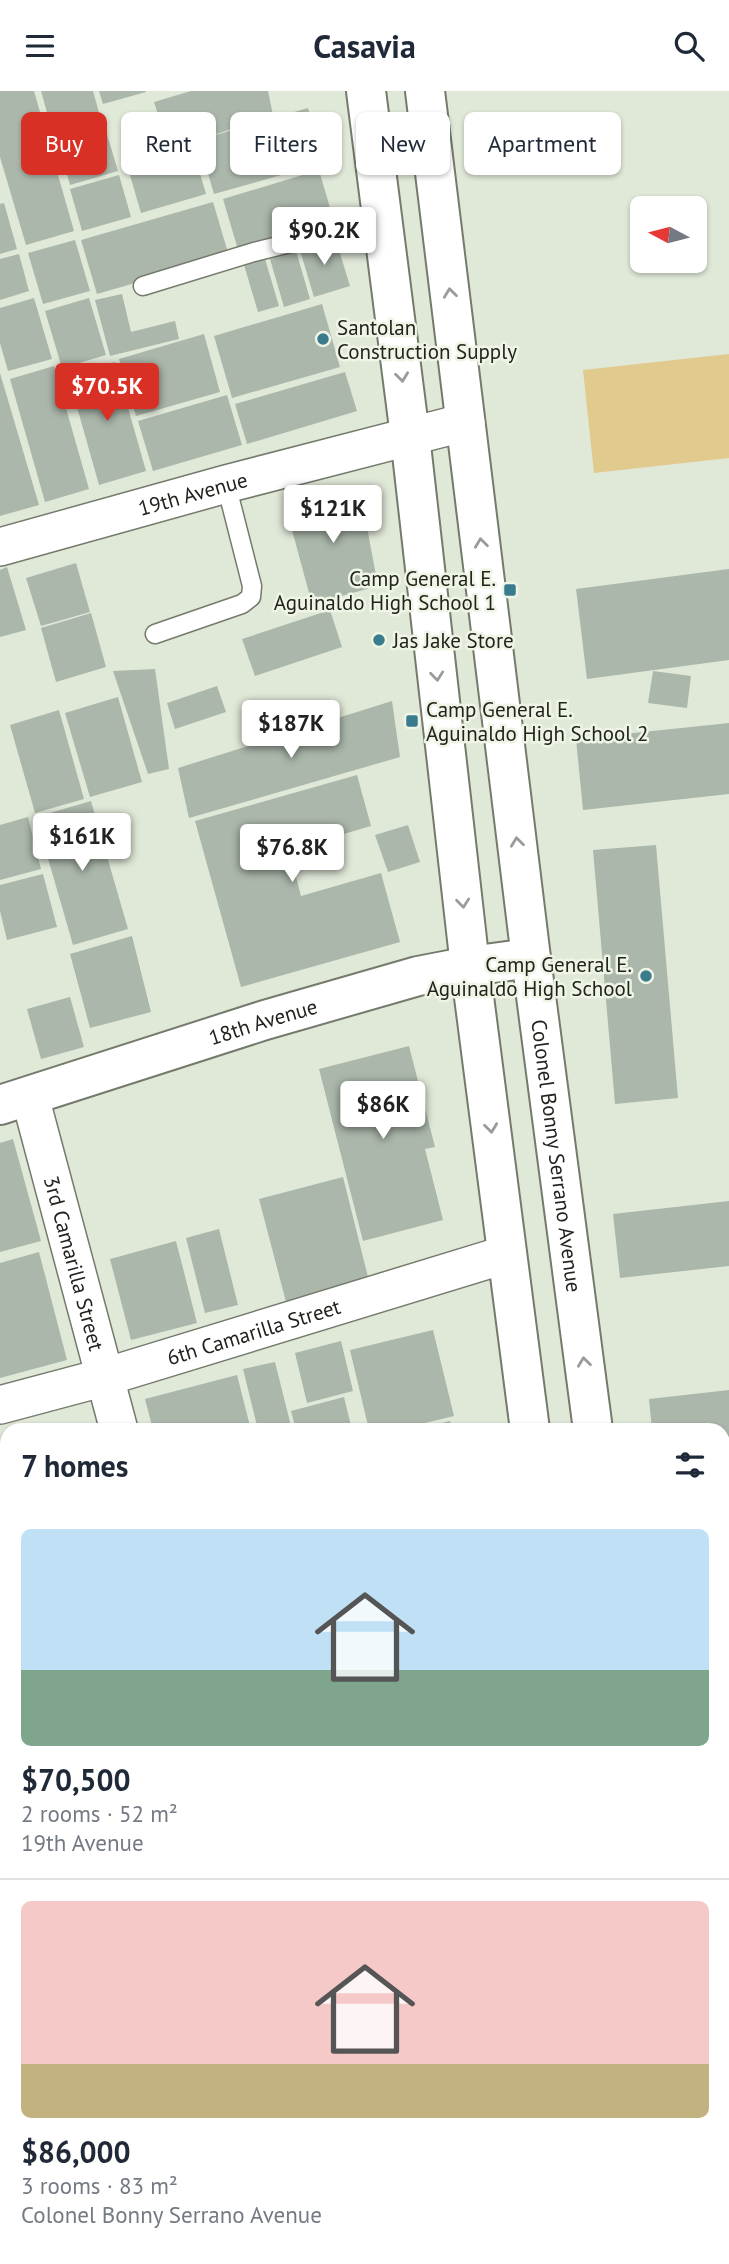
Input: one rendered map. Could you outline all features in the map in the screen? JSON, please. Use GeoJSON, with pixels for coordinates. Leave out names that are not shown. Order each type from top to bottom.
{"type":"FeatureCollection","features":[{"type":"Feature","properties":{"kind":"main road"},"geometry":{"type":"LineString","coordinates":[[366,91],[410,436],[470,966],[529,1423]]}},
{"type":"Feature","properties":{"kind":"main road","name":"Colonel Bonny Serrano Avenue"},"geometry":{"type":"LineString","coordinates":[[425,91],[531,958],[592,1423]]}},
{"type":"Feature","properties":{"kind":"main road","name":"18th Avenue"},"geometry":{"type":"LineString","coordinates":[[15,1101],[278,1016],[418,976],[531,958]]}},
{"type":"Feature","properties":{"kind":"street","name":"19th Avenue"},"geometry":{"type":"LineString","coordinates":[[0,547],[226,484],[466,422]]}},
{"type":"Feature","properties":{"kind":"street","name":"3rd Camarilla Street"},"geometry":{"type":"LineString","coordinates":[[15,1101],[105,1377],[117,1423]]}},
{"type":"Feature","properties":{"kind":"street","name":"6th Camarilla Street"},"geometry":{"type":"LineString","coordinates":[[0,1405],[105,1377],[507,1254]]}},
{"type":"Feature","properties":{"kind":"lane"},"geometry":{"type":"LineString","coordinates":[[143,286],[254,253],[382,220]]}},
{"type":"Feature","properties":{"kind":"lane"},"geometry":{"type":"LineString","coordinates":[[155,634],[242,604],[251,597],[252,586],[226,484]]}},
{"type":"Feature","properties":{"kind":"shaded area"},"geometry":{"type":"Polygon","coordinates":[[[729,354],[729,458],[594,473],[583,370],[729,354]]]}},
{"type":"Feature","properties":{"kind":"building"},"geometry":{"type":"Polygon","coordinates":[[[0,91],[34,91],[40,112],[21,112],[21,175],[58,175],[74,231],[26,245],[0,157],[0,91]]]}},
{"type":"Feature","properties":{"kind":"building"},"geometry":{"type":"Polygon","coordinates":[[[41,91],[93,91],[99,112],[47,112],[41,91]]]}},
{"type":"Feature","properties":{"kind":"building"},"geometry":{"type":"Polygon","coordinates":[[[99,91],[146,91],[146,92],[103,104],[99,91]]]}},
{"type":"Feature","properties":{"kind":"building"},"geometry":{"type":"Polygon","coordinates":[[[191,91],[268,91],[272,112],[230,112],[230,130],[216,134],[216,112],[157,112],[154,102],[191,91]]]}},
{"type":"Feature","properties":{"kind":"building"},"geometry":{"type":"Polygon","coordinates":[[[230,131],[230,175],[281,175],[214,194],[208,175],[216,175],[216,135],[230,131]]]}},
{"type":"Feature","properties":{"kind":"building"},"geometry":{"type":"Polygon","coordinates":[[[107,134],[118,171],[107,174],[107,134]]]}},
{"type":"Feature","properties":{"kind":"building"},"geometry":{"type":"Polygon","coordinates":[[[67,175],[104,175],[70,185],[67,175]]]}},
{"type":"Feature","properties":{"kind":"building"},"geometry":{"type":"Polygon","coordinates":[[[119,175],[131,217],[82,231],[70,189],[119,175]]]}},
{"type":"Feature","properties":{"kind":"building"},"geometry":{"type":"Polygon","coordinates":[[[130,175],[200,175],[206,194],[141,213],[130,175]]]}},
{"type":"Feature","properties":{"kind":"building"},"geometry":{"type":"Polygon","coordinates":[[[302,175],[320,175],[335,225],[239,253],[223,199],[302,175]]]}},
{"type":"Feature","properties":{"kind":"building"},"geometry":{"type":"Polygon","coordinates":[[[213,202],[229,256],[97,294],[81,240],[213,202]]]}},
{"type":"Feature","properties":{"kind":"building"},"geometry":{"type":"Polygon","coordinates":[[[4,203],[17,249],[0,254],[0,204],[4,203]]]}},
{"type":"Feature","properties":{"kind":"building"},"geometry":{"type":"Polygon","coordinates":[[[335,237],[350,286],[314,297],[299,247],[335,237]]]}},
{"type":"Feature","properties":{"kind":"building"},"geometry":{"type":"Polygon","coordinates":[[[75,240],[90,291],[43,304],[28,253],[75,240]]]}},
{"type":"Feature","properties":{"kind":"building"},"geometry":{"type":"Polygon","coordinates":[[[296,251],[310,299],[284,307],[270,259],[296,251]]]}},
{"type":"Feature","properties":{"kind":"building"},"geometry":{"type":"Polygon","coordinates":[[[19,254],[29,291],[0,300],[0,259],[19,254]]]}},
{"type":"Feature","properties":{"kind":"building"},"geometry":{"type":"Polygon","coordinates":[[[265,259],[279,306],[258,312],[244,265],[265,259]]]}},
{"type":"Feature","properties":{"kind":"building"},"geometry":{"type":"Polygon","coordinates":[[[122,294],[131,332],[175,321],[179,339],[110,356],[95,300],[122,294]]]}},
{"type":"Feature","properties":{"kind":"building"},"geometry":{"type":"Polygon","coordinates":[[[34,298],[52,359],[8,371],[0,343],[0,308],[34,298]]]}},
{"type":"Feature","properties":{"kind":"building"},"geometry":{"type":"Polygon","coordinates":[[[89,298],[106,355],[62,368],[45,311],[89,298]]]}},
{"type":"Feature","properties":{"kind":"building"},"geometry":{"type":"Polygon","coordinates":[[[322,304],[340,367],[232,398],[214,336],[322,304]]]}},
{"type":"Feature","properties":{"kind":"building"},"geometry":{"type":"Polygon","coordinates":[[[204,334],[220,392],[136,416],[119,359],[204,334]]]}},
{"type":"Feature","properties":{"kind":"building"},"geometry":{"type":"Polygon","coordinates":[[[115,362],[146,471],[99,485],[68,375],[115,362]]]}},
{"type":"Feature","properties":{"kind":"building"},"geometry":{"type":"Polygon","coordinates":[[[54,366],[89,489],[45,502],[10,379],[54,366]]]}},
{"type":"Feature","properties":{"kind":"building"},"geometry":{"type":"Polygon","coordinates":[[[345,372],[357,411],[247,444],[235,404],[345,372]]]}},
{"type":"Feature","properties":{"kind":"building"},"geometry":{"type":"Polygon","coordinates":[[[0,373],[39,505],[0,516],[0,373]]]}},
{"type":"Feature","properties":{"kind":"building"},"geometry":{"type":"Polygon","coordinates":[[[227,395],[242,445],[153,471],[138,421],[227,395]]]}},
{"type":"Feature","properties":{"kind":"building"},"geometry":{"type":"Polygon","coordinates":[[[360,490],[378,586],[312,604],[285,504],[360,490]]]}},
{"type":"Feature","properties":{"kind":"building"},"geometry":{"type":"Polygon","coordinates":[[[76,563],[90,612],[41,626],[26,578],[76,563]]]}},
{"type":"Feature","properties":{"kind":"building"},"geometry":{"type":"Polygon","coordinates":[[[7,567],[26,630],[0,637],[0,570],[7,567]]]}},
{"type":"Feature","properties":{"kind":"building"},"geometry":{"type":"Polygon","coordinates":[[[729,569],[729,660],[587,679],[576,589],[729,569]]]}},
{"type":"Feature","properties":{"kind":"building"},"geometry":{"type":"Polygon","coordinates":[[[330,610],[342,647],[255,676],[242,639],[330,610]]]}},
{"type":"Feature","properties":{"kind":"building"},"geometry":{"type":"Polygon","coordinates":[[[91,613],[106,667],[56,682],[41,628],[91,613]]]}},
{"type":"Feature","properties":{"kind":"building"},"geometry":{"type":"Polygon","coordinates":[[[155,669],[169,769],[148,774],[113,671],[155,669]]]}},
{"type":"Feature","properties":{"kind":"building"},"geometry":{"type":"Polygon","coordinates":[[[653,671],[691,676],[687,708],[648,703],[653,671]]]}},
{"type":"Feature","properties":{"kind":"building"},"geometry":{"type":"Polygon","coordinates":[[[217,686],[226,712],[175,729],[167,703],[217,686]]]}},
{"type":"Feature","properties":{"kind":"building"},"geometry":{"type":"Polygon","coordinates":[[[118,697],[142,782],[90,797],[65,713],[118,697]]]}},
{"type":"Feature","properties":{"kind":"building"},"geometry":{"type":"Polygon","coordinates":[[[392,701],[400,757],[189,818],[178,768],[392,701]]]}},
{"type":"Feature","properties":{"kind":"building"},"geometry":{"type":"Polygon","coordinates":[[[59,710],[84,799],[35,813],[10,725],[59,710]]]}},
{"type":"Feature","properties":{"kind":"building"},"geometry":{"type":"Polygon","coordinates":[[[729,723],[729,794],[583,810],[576,739],[729,723]]]}},
{"type":"Feature","properties":{"kind":"building"},"geometry":{"type":"Polygon","coordinates":[[[357,775],[371,826],[289,850],[301,896],[381,873],[400,942],[241,987],[195,821],[357,775]]]}},
{"type":"Feature","properties":{"kind":"building"},"geometry":{"type":"Polygon","coordinates":[[[91,801],[128,929],[73,945],[36,817],[91,801]]]}},
{"type":"Feature","properties":{"kind":"building"},"geometry":{"type":"Polygon","coordinates":[[[28,817],[41,869],[0,880],[0,825],[28,817]]]}},
{"type":"Feature","properties":{"kind":"building"},"geometry":{"type":"Polygon","coordinates":[[[408,825],[420,862],[388,872],[375,835],[408,825]]]}},
{"type":"Feature","properties":{"kind":"building"},"geometry":{"type":"Polygon","coordinates":[[[656,845],[678,1098],[615,1104],[593,850],[656,845]]]}},
{"type":"Feature","properties":{"kind":"building"},"geometry":{"type":"Polygon","coordinates":[[[43,874],[57,927],[7,940],[0,911],[0,885],[43,874]]]}},
{"type":"Feature","properties":{"kind":"building"},"geometry":{"type":"Polygon","coordinates":[[[132,936],[151,1012],[90,1028],[70,954],[132,936]]]}},
{"type":"Feature","properties":{"kind":"building"},"geometry":{"type":"Polygon","coordinates":[[[70,997],[84,1047],[41,1059],[27,1009],[70,997]]]}},
{"type":"Feature","properties":{"kind":"building"},"geometry":{"type":"Polygon","coordinates":[[[409,1046],[435,1147],[425,1149],[443,1220],[363,1241],[319,1069],[409,1046]]]}},
{"type":"Feature","properties":{"kind":"building"},"geometry":{"type":"Polygon","coordinates":[[[13,1139],[41,1241],[0,1252],[0,1143],[13,1139]]]}},
{"type":"Feature","properties":{"kind":"building"},"geometry":{"type":"Polygon","coordinates":[[[343,1177],[369,1281],[286,1302],[259,1199],[343,1177]]]}},
{"type":"Feature","properties":{"kind":"building"},"geometry":{"type":"Polygon","coordinates":[[[729,1201],[729,1266],[620,1278],[613,1214],[729,1201]]]}},
{"type":"Feature","properties":{"kind":"building"},"geometry":{"type":"Polygon","coordinates":[[[219,1229],[238,1305],[205,1313],[186,1238],[219,1229]]]}},
{"type":"Feature","properties":{"kind":"building"},"geometry":{"type":"Polygon","coordinates":[[[176,1241],[197,1323],[131,1340],[110,1259],[176,1241]]]}},
{"type":"Feature","properties":{"kind":"building"},"geometry":{"type":"Polygon","coordinates":[[[39,1252],[67,1360],[0,1378],[0,1263],[39,1252]]]}},
{"type":"Feature","properties":{"kind":"building"},"geometry":{"type":"Polygon","coordinates":[[[433,1330],[454,1416],[425,1423],[367,1423],[350,1350],[433,1330]]]}},
{"type":"Feature","properties":{"kind":"building"},"geometry":{"type":"Polygon","coordinates":[[[341,1341],[353,1391],[307,1403],[295,1353],[341,1341]]]}},
{"type":"Feature","properties":{"kind":"building"},"geometry":{"type":"Polygon","coordinates":[[[275,1362],[290,1423],[256,1423],[243,1369],[275,1362]]]}},
{"type":"Feature","properties":{"kind":"building"},"geometry":{"type":"Polygon","coordinates":[[[237,1375],[249,1423],[151,1423],[145,1399],[237,1375]]]}},
{"type":"Feature","properties":{"kind":"building"},"geometry":{"type":"Polygon","coordinates":[[[729,1390],[729,1423],[651,1423],[649,1399],[729,1390]]]}},
{"type":"Feature","properties":{"kind":"building"},"geometry":{"type":"Polygon","coordinates":[[[344,1397],[350,1423],[294,1423],[291,1411],[344,1397]]]}},
{"type":"Feature","properties":{"kind":"place","name":"Santolan Construction Supply"},"geometry":{"type":"Point","coordinates":[323,339]}},
{"type":"Feature","properties":{"kind":"place","name":"Camp General E. Aguinaldo High School 1"},"geometry":{"type":"Point","coordinates":[510,590]}},
{"type":"Feature","properties":{"kind":"place","name":"Jas Jake Store"},"geometry":{"type":"Point","coordinates":[379,640]}},
{"type":"Feature","properties":{"kind":"place","name":"Camp General E. Aguinaldo High School 2"},"geometry":{"type":"Point","coordinates":[412,721]}},
{"type":"Feature","properties":{"kind":"place","name":"Camp General E. Aguinaldo High School"},"geometry":{"type":"Point","coordinates":[646,976]}}]}
